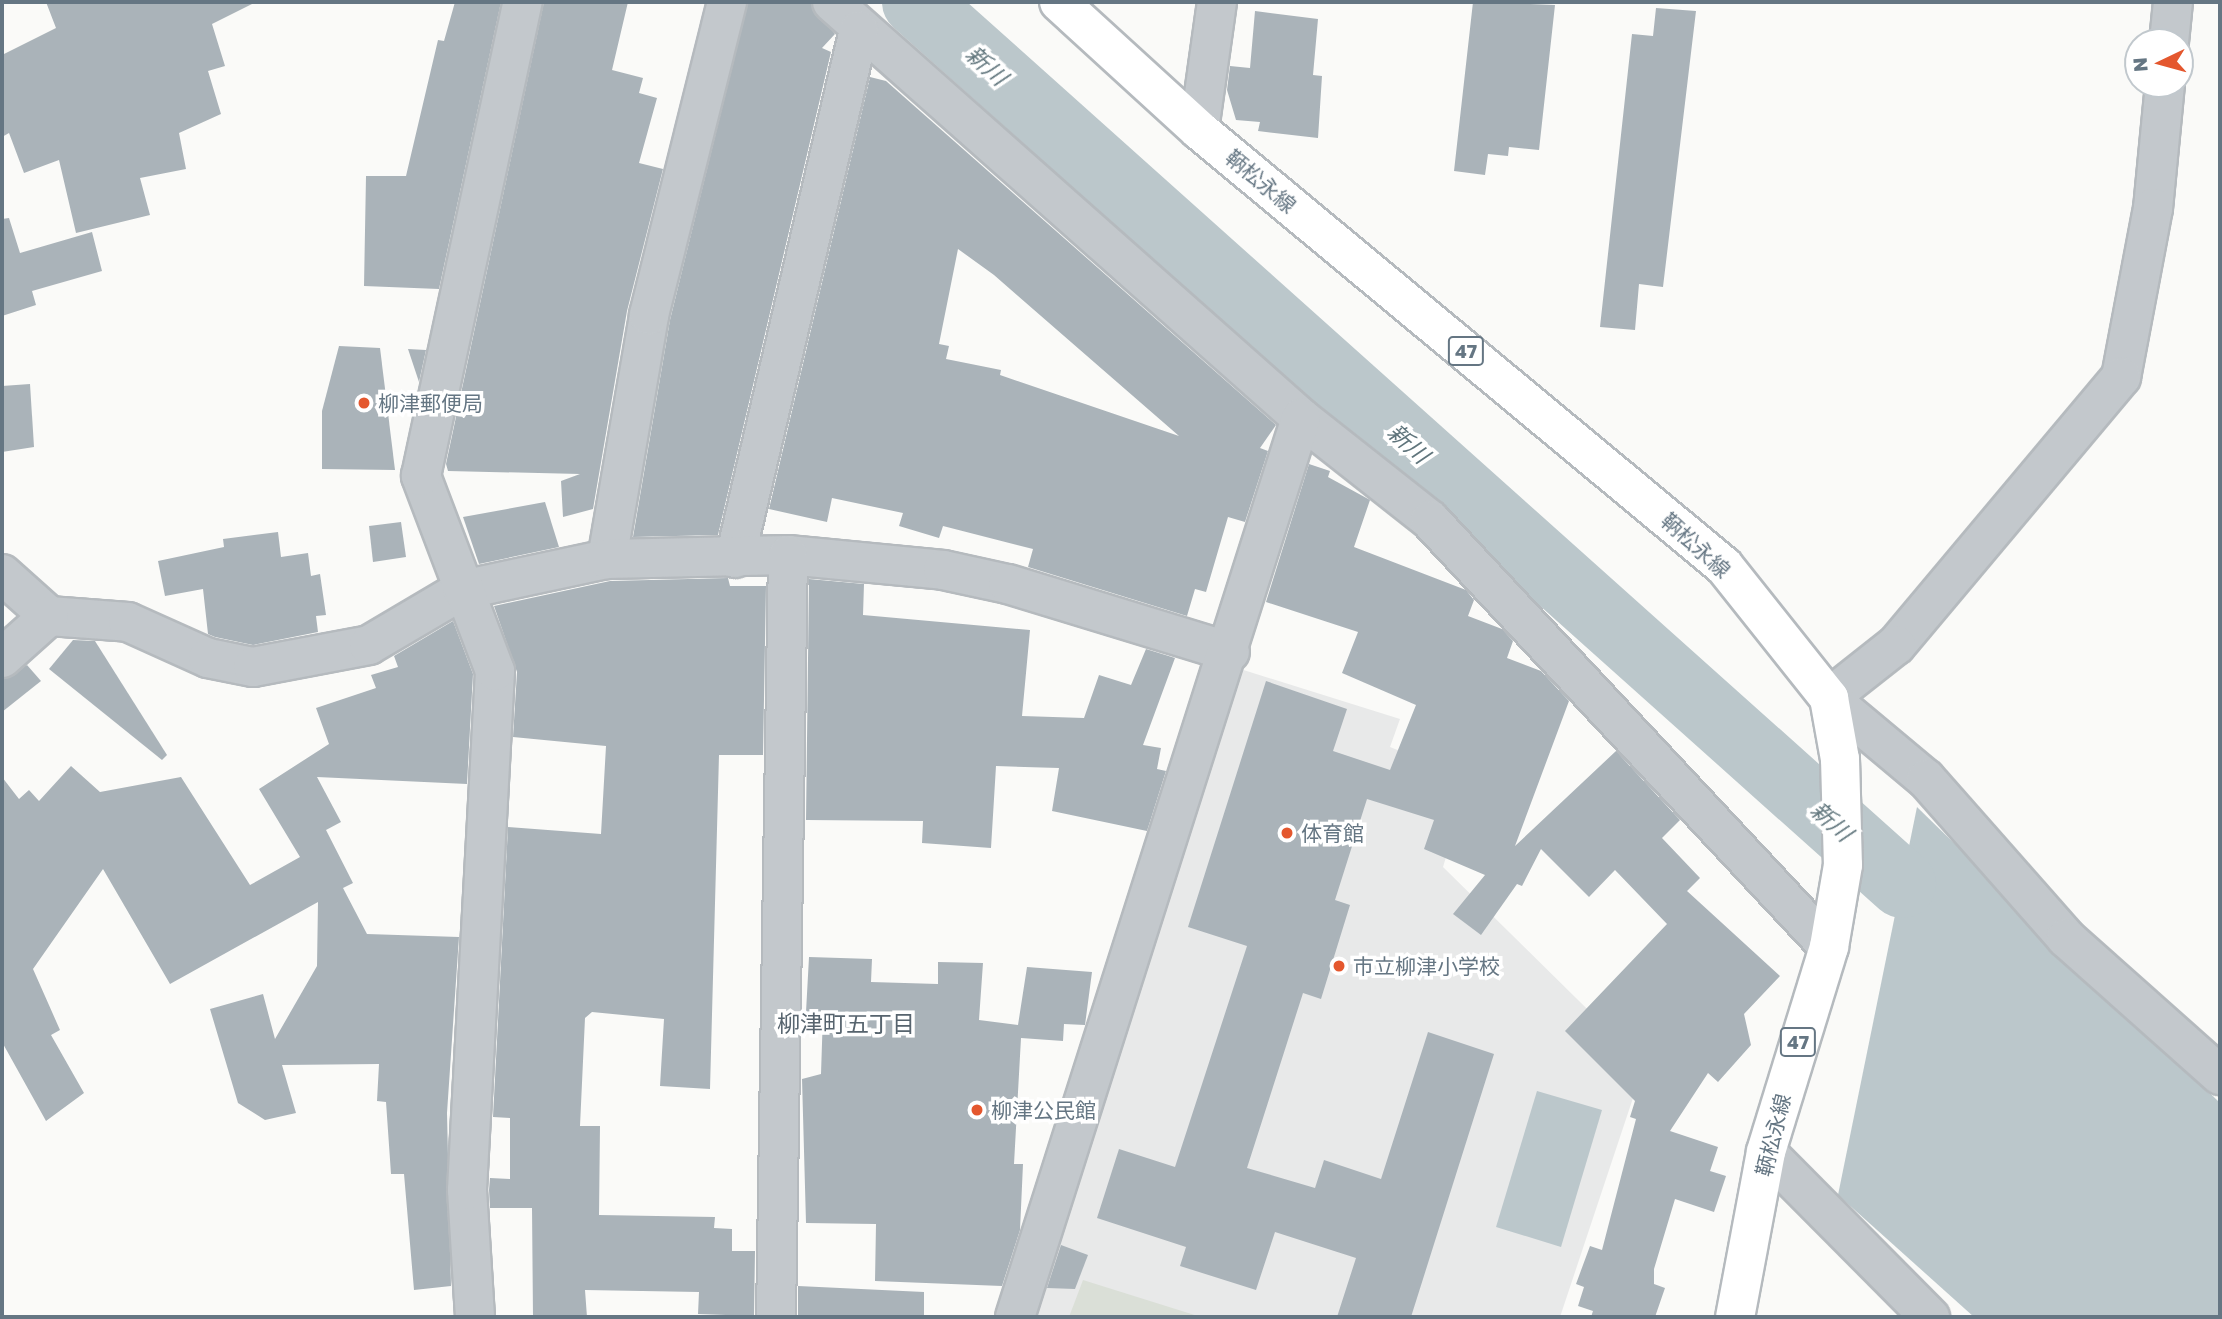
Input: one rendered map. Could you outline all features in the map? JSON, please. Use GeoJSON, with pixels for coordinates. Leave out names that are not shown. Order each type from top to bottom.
{"type":"FeatureCollection","features":[{"type":"Feature","properties":{"kind":"main road","name":"鞆松永線"},"geometry":{"type":"LineString","coordinates":[[1059,2],[1199,130],[1724,566],[1832,713],[1843,865],[1830,940],[1766,1152],[1735,1317]]}},
{"type":"Feature","properties":{"kind":"street"},"geometry":{"type":"LineString","coordinates":[[475,1317],[467,1190],[495,671],[462,590],[421,476],[523,2]]}},
{"type":"Feature","properties":{"kind":"street"},"geometry":{"type":"LineString","coordinates":[[607,559],[649,315],[727,2]]}},
{"type":"Feature","properties":{"kind":"street"},"geometry":{"type":"LineString","coordinates":[[831,2],[859,30],[1301,418],[1430,520],[1830,940]]}},
{"type":"Feature","properties":{"kind":"street"},"geometry":{"type":"LineString","coordinates":[[1199,130],[1217,2]]}},
{"type":"Feature","properties":{"kind":"street"},"geometry":{"type":"LineString","coordinates":[[2170,28],[2173,2]]}},
{"type":"Feature","properties":{"kind":"street"},"geometry":{"type":"LineString","coordinates":[[735,558],[859,30]]}},
{"type":"Feature","properties":{"kind":"street"},"geometry":{"type":"LineString","coordinates":[[2164,98],[2153,208],[2121,377],[1896,645],[1832,713],[1926,779],[2066,938],[2220,1075]]}},
{"type":"Feature","properties":{"kind":"street"},"geometry":{"type":"LineString","coordinates":[[1015,1317],[1230,652],[1301,418]]}},
{"type":"Feature","properties":{"kind":"street"},"geometry":{"type":"LineString","coordinates":[[2,574],[49,616],[128,622],[208,658],[253,667],[369,646],[462,590],[607,559],[788,555],[943,570],[1008,584],[1230,652]]}},
{"type":"Feature","properties":{"kind":"street"},"geometry":{"type":"LineString","coordinates":[[776,1317],[788,555]]}},
{"type":"Feature","properties":{"kind":"street"},"geometry":{"type":"LineString","coordinates":[[2,658],[49,616]]}},
{"type":"Feature","properties":{"kind":"street"},"geometry":{"type":"LineString","coordinates":[[1766,1152],[1930,1317]]}},
{"type":"Feature","properties":{"kind":"shaded area","name":"市立柳津小学校"},"geometry":{"type":"Polygon","coordinates":[[[1234,667],[1400,719],[1390,747],[1470,779],[1443,867],[1644,1065],[1560,1317],[1019,1317],[1234,667]]]}},
{"type":"Feature","properties":{"kind":"shaded area"},"geometry":{"type":"Polygon","coordinates":[[[1917,807],[2220,1103],[2220,1317],[1974,1317],[1838,1195],[1917,807]]]}},
{"type":"Feature","properties":{"kind":"shaded area"},"geometry":{"type":"Polygon","coordinates":[[[1537,1091],[1602,1110],[1561,1247],[1496,1227],[1537,1091]]]}},
{"type":"Feature","properties":{"kind":"shaded area"},"geometry":{"type":"Polygon","coordinates":[[[1083,1280],[1201,1317],[1069,1317],[1083,1280]]]}},
{"type":"Feature","properties":{"kind":"building"},"geometry":{"type":"Polygon","coordinates":[[[46,2],[256,2],[212,24],[225,66],[208,71],[221,114],[179,133],[186,169],[140,178],[150,215],[76,233],[59,160],[24,173],[9,133],[2,137],[2,55],[56,28],[46,2]]]}},
{"type":"Feature","properties":{"kind":"building"},"geometry":{"type":"Polygon","coordinates":[[[455,2],[501,2],[439,289],[364,286],[366,176],[406,176],[438,40],[444,41],[455,2]]]}},
{"type":"Feature","properties":{"kind":"building"},"geometry":{"type":"Polygon","coordinates":[[[544,2],[628,2],[612,70],[643,78],[639,93],[657,98],[639,163],[663,169],[627,311],[593,509],[563,517],[561,481],[580,474],[448,471],[446,464],[544,2]]]}},
{"type":"Feature","properties":{"kind":"building"},"geometry":{"type":"Polygon","coordinates":[[[748,2],[811,2],[835,34],[822,48],[831,52],[718,535],[633,537],[670,320],[748,2]]]}},
{"type":"Feature","properties":{"kind":"building"},"geometry":{"type":"Polygon","coordinates":[[[1473,2],[1555,5],[1539,150],[1509,147],[1508,156],[1488,154],[1485,175],[1454,171],[1473,2]]]}},
{"type":"Feature","properties":{"kind":"building"},"geometry":{"type":"Polygon","coordinates":[[[1656,8],[1696,11],[1663,287],[1639,284],[1635,330],[1600,327],[1632,34],[1653,36],[1656,8]]]}},
{"type":"Feature","properties":{"kind":"building"},"geometry":{"type":"Polygon","coordinates":[[[1255,11],[1318,19],[1313,75],[1322,76],[1318,138],[1258,131],[1260,122],[1236,120],[1227,90],[1230,66],[1250,68],[1255,11]]]}},
{"type":"Feature","properties":{"kind":"building"},"geometry":{"type":"Polygon","coordinates":[[[870,77],[886,81],[1276,425],[1260,448],[1268,451],[1245,522],[1228,517],[1206,592],[1195,589],[1187,616],[1028,567],[1033,549],[943,526],[939,538],[899,526],[903,513],[832,498],[827,522],[769,509],[870,77]],[[958,249],[939,344],[949,346],[946,359],[1001,370],[1000,375],[1179,436],[994,275],[958,249]]]}},
{"type":"Feature","properties":{"kind":"building"},"geometry":{"type":"Polygon","coordinates":[[[9,218],[20,253],[92,232],[102,271],[32,291],[36,305],[2,316],[2,219],[9,218]]]}},
{"type":"Feature","properties":{"kind":"building"},"geometry":{"type":"Polygon","coordinates":[[[339,346],[380,348],[395,470],[322,469],[322,411],[339,346]]]}},
{"type":"Feature","properties":{"kind":"building"},"geometry":{"type":"Polygon","coordinates":[[[408,349],[426,350],[419,382],[408,349]]]}},
{"type":"Feature","properties":{"kind":"building"},"geometry":{"type":"Polygon","coordinates":[[[30,384],[34,447],[2,452],[2,386],[30,384]]]}},
{"type":"Feature","properties":{"kind":"building"},"geometry":{"type":"Polygon","coordinates":[[[1309,464],[1330,471],[1328,477],[1370,500],[1354,547],[1466,590],[1474,600],[1468,616],[1502,629],[1513,641],[1507,658],[1541,671],[1569,701],[1515,846],[1616,751],[1680,820],[1662,838],[1700,878],[1687,891],[1780,976],[1744,1014],[1751,1045],[1718,1082],[1708,1073],[1670,1131],[1718,1147],[1710,1171],[1726,1176],[1714,1212],[1675,1199],[1654,1269],[1654,1284],[1665,1288],[1655,1317],[1591,1317],[1593,1311],[1578,1306],[1584,1287],[1576,1284],[1590,1246],[1602,1250],[1636,1119],[1630,1117],[1635,1101],[1565,1031],[1667,924],[1615,870],[1589,897],[1541,849],[1522,886],[1517,884],[1481,935],[1453,914],[1485,875],[1424,849],[1434,820],[1367,799],[1335,900],[1350,905],[1321,999],[1303,993],[1247,1168],[1315,1188],[1324,1160],[1381,1179],[1428,1032],[1494,1054],[1411,1317],[1337,1317],[1356,1258],[1275,1232],[1256,1290],[1180,1266],[1186,1247],[1097,1218],[1119,1149],[1175,1167],[1247,946],[1188,927],[1266,681],[1347,709],[1333,751],[1390,770],[1416,705],[1342,673],[1358,632],[1266,602],[1309,464]]]}},
{"type":"Feature","properties":{"kind":"building"},"geometry":{"type":"Polygon","coordinates":[[[545,502],[559,547],[479,564],[463,517],[545,502]]]}},
{"type":"Feature","properties":{"kind":"building"},"geometry":{"type":"Polygon","coordinates":[[[401,522],[406,557],[373,562],[369,526],[401,522]]]}},
{"type":"Feature","properties":{"kind":"building"},"geometry":{"type":"Polygon","coordinates":[[[278,532],[281,557],[308,553],[311,576],[320,574],[326,615],[316,616],[318,632],[253,645],[215,637],[208,634],[203,589],[165,596],[158,561],[224,547],[223,539],[278,532]]]}},
{"type":"Feature","properties":{"kind":"building"},"geometry":{"type":"Polygon","coordinates":[[[728,578],[730,586],[766,586],[763,755],[719,755],[710,1089],[660,1086],[664,1019],[592,1012],[585,1018],[580,1126],[600,1126],[599,1215],[715,1217],[714,1228],[732,1229],[732,1251],[755,1251],[754,1316],[698,1314],[699,1292],[585,1290],[587,1317],[533,1317],[532,1208],[490,1208],[489,1190],[490,1178],[510,1179],[510,1118],[493,1117],[508,827],[601,834],[606,746],[513,737],[517,672],[494,606],[610,581],[728,578]]]}},
{"type":"Feature","properties":{"kind":"building"},"geometry":{"type":"Polygon","coordinates":[[[809,579],[864,584],[863,615],[1030,630],[1022,716],[1084,718],[1099,675],[1131,685],[1146,649],[1175,658],[1143,745],[1161,748],[1157,769],[1166,771],[1147,831],[1052,811],[1059,768],[996,766],[991,848],[922,843],[923,821],[806,820],[809,579]]]}},
{"type":"Feature","properties":{"kind":"building"},"geometry":{"type":"Polygon","coordinates":[[[453,621],[473,674],[467,784],[317,777],[341,822],[326,830],[353,883],[343,888],[367,934],[459,937],[447,1113],[451,1286],[414,1290],[404,1174],[391,1174],[386,1102],[377,1101],[379,1064],[282,1065],[296,1113],[265,1120],[238,1103],[210,1009],[263,994],[275,1039],[317,966],[318,902],[170,984],[103,869],[33,969],[60,1030],[51,1035],[84,1093],[46,1121],[2,1042],[2,777],[19,799],[29,790],[39,801],[71,766],[100,792],[181,777],[250,885],[300,857],[259,789],[329,744],[316,708],[376,688],[371,675],[398,667],[394,656],[453,621]]]}},
{"type":"Feature","properties":{"kind":"building"},"geometry":{"type":"Polygon","coordinates":[[[73,640],[95,641],[167,755],[162,760],[49,669],[73,640]]]}},
{"type":"Feature","properties":{"kind":"building"},"geometry":{"type":"Polygon","coordinates":[[[27,665],[41,681],[2,712],[2,679],[27,665]]]}},
{"type":"Feature","properties":{"kind":"building"},"geometry":{"type":"Polygon","coordinates":[[[809,957],[872,959],[871,982],[938,984],[938,962],[983,963],[979,1020],[1018,1025],[1027,967],[1092,972],[1085,1025],[1064,1024],[1063,1041],[1021,1038],[1014,1164],[1023,1164],[1020,1230],[1002,1286],[875,1281],[876,1224],[806,1223],[802,1079],[821,1074],[823,1013],[806,1012],[809,957]]]}},
{"type":"Feature","properties":{"kind":"building"},"geometry":{"type":"Polygon","coordinates":[[[1061,1245],[1088,1255],[1075,1289],[1047,1288],[1061,1245]]]}},
{"type":"Feature","properties":{"kind":"building"},"geometry":{"type":"Polygon","coordinates":[[[798,1286],[924,1292],[924,1317],[798,1317],[798,1286]]]}},
{"type":"Feature","properties":{"kind":"waterway","name":"新川"},"geometry":{"type":"LineString","coordinates":[[916,2],[1902,884]]}},
{"type":"Feature","properties":{"kind":"place","name":"柳津郵便局"},"geometry":{"type":"Point","coordinates":[364,403]}},
{"type":"Feature","properties":{"kind":"place","name":"体育館"},"geometry":{"type":"Point","coordinates":[1287,833]}},
{"type":"Feature","properties":{"kind":"place","name":"市立柳津小学校"},"geometry":{"type":"Point","coordinates":[1339,966]}},
{"type":"Feature","properties":{"kind":"place","name":"柳津公民館"},"geometry":{"type":"Point","coordinates":[977,1110]}},
{"type":"Feature","properties":{"kind":"district","name":"柳津町五丁目"},"geometry":{"type":"Point","coordinates":[846,1023]}}]}
